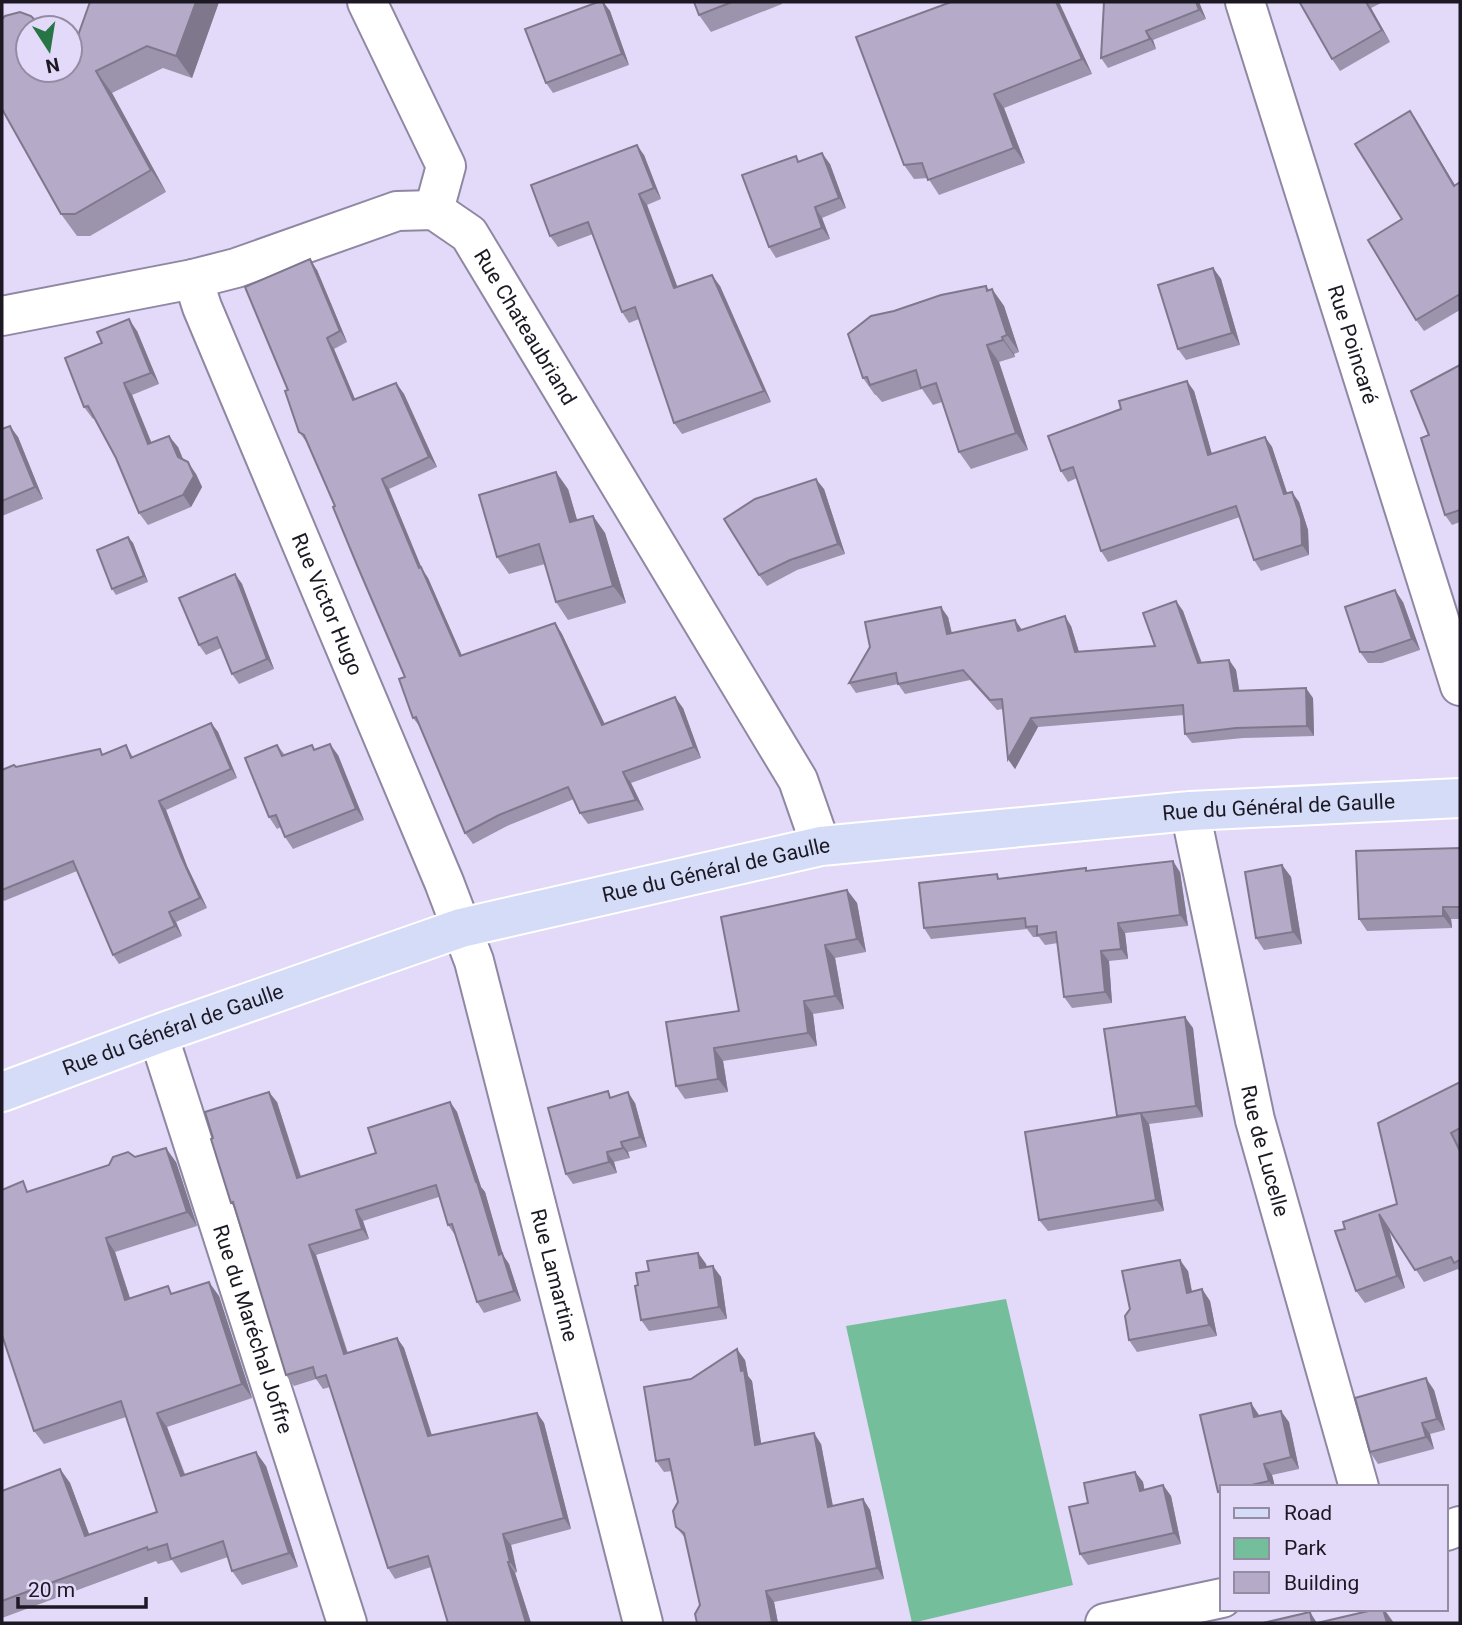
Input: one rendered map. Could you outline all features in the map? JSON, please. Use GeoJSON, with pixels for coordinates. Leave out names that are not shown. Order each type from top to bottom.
{"type":"FeatureCollection","features":[{"type":"Feature","properties":{"kind":"main road","name":"Rue du Général de Gaulle"},"geometry":{"type":"LineString","coordinates":[[2,1092],[158,1034],[461,928],[821,846],[1190,811],[1460,798]]}},
{"type":"Feature","properties":{"kind":"street"},"geometry":{"type":"LineString","coordinates":[[2,316],[194,279],[236,268],[397,211],[434,210],[446,166],[367,2]]}},
{"type":"Feature","properties":{"kind":"street","name":"Rue Poincaré"},"geometry":{"type":"LineString","coordinates":[[1245,2],[1460,686]]}},
{"type":"Feature","properties":{"kind":"street","name":"Rue Chateaubriand"},"geometry":{"type":"LineString","coordinates":[[434,210],[469,234],[799,780],[821,846]]}},
{"type":"Feature","properties":{"kind":"street","name":"Rue Victor Hugo"},"geometry":{"type":"LineString","coordinates":[[194,279],[202,307],[461,928]]}},
{"type":"Feature","properties":{"kind":"street","name":"Rue de Lucelle"},"geometry":{"type":"LineString","coordinates":[[1190,811],[1255,1120],[1358,1485]]}},
{"type":"Feature","properties":{"kind":"street","name":"Rue Lamartine"},"geometry":{"type":"LineString","coordinates":[[461,928],[480,983],[643,1623]]}},
{"type":"Feature","properties":{"kind":"street","name":"Rue du Maréchal Joffre"},"geometry":{"type":"LineString","coordinates":[[158,1034],[347,1623]]}},
{"type":"Feature","properties":{"kind":"street"},"geometry":{"type":"LineString","coordinates":[[1105,1623],[1176,1615],[1220,1599]]}},
{"type":"Feature","properties":{"kind":"green space"},"geometry":{"type":"Polygon","coordinates":[[[1006,1299],[1073,1585],[912,1623],[846,1326],[1006,1299]]]}},
{"type":"Feature","properties":{"kind":"building"},"geometry":{"type":"Polygon","coordinates":[[[90,2],[196,2],[176,56],[147,46],[96,71],[151,170],[75,214],[61,214],[2,109],[2,19],[5,16],[20,12],[26,14],[14,14],[14,84],[84,84],[84,19],[90,2]]]}},
{"type":"Feature","properties":{"kind":"building"},"geometry":{"type":"Polygon","coordinates":[[[603,2],[622,54],[546,83],[525,29],[603,2]]]}},
{"type":"Feature","properties":{"kind":"building"},"geometry":{"type":"Polygon","coordinates":[[[694,2],[732,2],[699,15],[694,2]]]}},
{"type":"Feature","properties":{"kind":"building"},"geometry":{"type":"Polygon","coordinates":[[[951,2],[1056,2],[1082,59],[994,94],[1014,148],[928,180],[922,163],[904,165],[856,37],[951,2]]]}},
{"type":"Feature","properties":{"kind":"building"},"geometry":{"type":"Polygon","coordinates":[[[1104,2],[1196,2],[1199,10],[1146,31],[1150,39],[1101,58],[1104,2]]]}},
{"type":"Feature","properties":{"kind":"building"},"geometry":{"type":"Polygon","coordinates":[[[1366,2],[1382,30],[1332,59],[1300,3],[1366,2]]]}},
{"type":"Feature","properties":{"kind":"building"},"geometry":{"type":"Polygon","coordinates":[[[1410,111],[1454,186],[1460,182],[1460,294],[1416,320],[1368,240],[1402,219],[1355,144],[1410,111]]]}},
{"type":"Feature","properties":{"kind":"building"},"geometry":{"type":"Polygon","coordinates":[[[637,145],[654,188],[639,194],[674,288],[712,275],[764,391],[674,423],[635,307],[622,312],[588,222],[550,236],[531,185],[637,145]]]}},
{"type":"Feature","properties":{"kind":"building"},"geometry":{"type":"Polygon","coordinates":[[[822,153],[839,198],[815,207],[822,228],[769,247],[742,175],[796,156],[798,162],[822,153]]]}},
{"type":"Feature","properties":{"kind":"building"},"geometry":{"type":"Polygon","coordinates":[[[310,259],[340,331],[327,338],[353,400],[396,383],[429,457],[382,479],[460,656],[555,623],[602,725],[675,697],[694,747],[623,772],[636,800],[580,813],[568,787],[499,815],[465,833],[416,717],[413,718],[399,679],[405,677],[333,507],[335,506],[304,435],[299,432],[285,391],[288,390],[245,287],[310,259]]]}},
{"type":"Feature","properties":{"kind":"building"},"geometry":{"type":"Polygon","coordinates":[[[1213,268],[1232,333],[1178,349],[1158,285],[1213,268]]]}},
{"type":"Feature","properties":{"kind":"building"},"geometry":{"type":"Polygon","coordinates":[[[986,286],[987,291],[992,289],[1007,335],[1002,337],[1003,340],[987,345],[1016,433],[959,452],[936,383],[921,388],[916,370],[870,385],[867,377],[863,378],[848,334],[871,316],[941,295],[986,286]]]}},
{"type":"Feature","properties":{"kind":"building"},"geometry":{"type":"Polygon","coordinates":[[[129,319],[151,373],[124,383],[148,444],[169,436],[178,457],[188,462],[194,476],[183,495],[139,513],[116,458],[88,406],[84,407],[65,358],[102,343],[97,332],[129,319]]]}},
{"type":"Feature","properties":{"kind":"building"},"geometry":{"type":"Polygon","coordinates":[[[1460,365],[1460,510],[1445,515],[1421,438],[1429,435],[1411,391],[1460,365]]]}},
{"type":"Feature","properties":{"kind":"building"},"geometry":{"type":"Polygon","coordinates":[[[1187,381],[1208,455],[1265,437],[1284,494],[1292,492],[1301,519],[1302,545],[1254,560],[1236,506],[1101,551],[1073,467],[1061,471],[1048,436],[1121,409],[1119,401],[1187,381]]]}},
{"type":"Feature","properties":{"kind":"building"},"geometry":{"type":"Polygon","coordinates":[[[10,426],[35,487],[2,501],[2,429],[10,426]]]}},
{"type":"Feature","properties":{"kind":"building"},"geometry":{"type":"Polygon","coordinates":[[[556,472],[570,522],[593,516],[613,586],[556,602],[539,544],[497,557],[479,495],[556,472]]]}},
{"type":"Feature","properties":{"kind":"building"},"geometry":{"type":"Polygon","coordinates":[[[816,479],[838,544],[790,560],[759,575],[724,519],[755,499],[816,479]]]}},
{"type":"Feature","properties":{"kind":"building"},"geometry":{"type":"Polygon","coordinates":[[[128,537],[144,576],[112,589],[97,550],[128,537]]]}},
{"type":"Feature","properties":{"kind":"building"},"geometry":{"type":"Polygon","coordinates":[[[235,574],[267,659],[232,674],[217,637],[199,645],[179,598],[235,574]]]}},
{"type":"Feature","properties":{"kind":"building"},"geometry":{"type":"Polygon","coordinates":[[[1395,590],[1412,639],[1374,652],[1360,652],[1345,607],[1395,590]]]}},
{"type":"Feature","properties":{"kind":"building"},"geometry":{"type":"Polygon","coordinates":[[[1176,601],[1198,663],[1229,660],[1234,691],[1306,688],[1307,726],[1236,728],[1185,734],[1183,705],[1031,718],[1008,759],[1002,699],[990,700],[963,670],[898,684],[896,673],[849,683],[870,647],[865,622],[941,607],[947,634],[1015,620],[1018,631],[1065,616],[1075,652],[1155,646],[1143,613],[1176,601]]]}},
{"type":"Feature","properties":{"kind":"building"},"geometry":{"type":"Polygon","coordinates":[[[211,723],[231,769],[159,801],[200,898],[169,912],[175,926],[113,955],[73,861],[2,890],[2,770],[14,765],[16,767],[100,749],[102,755],[126,745],[131,758],[211,723]]]}},
{"type":"Feature","properties":{"kind":"building"},"geometry":{"type":"Polygon","coordinates":[[[330,744],[356,809],[285,837],[276,815],[269,817],[245,758],[277,745],[282,756],[312,745],[314,750],[330,744]]]}},
{"type":"Feature","properties":{"kind":"building"},"geometry":{"type":"Polygon","coordinates":[[[1460,848],[1460,907],[1443,907],[1443,916],[1359,919],[1356,851],[1460,848]]]}},
{"type":"Feature","properties":{"kind":"building"},"geometry":{"type":"Polygon","coordinates":[[[1173,861],[1180,915],[1118,923],[1121,949],[1101,951],[1105,992],[1064,997],[1056,932],[1037,935],[1037,926],[1026,927],[1025,918],[924,928],[919,883],[997,874],[998,879],[1173,861]]]}},
{"type":"Feature","properties":{"kind":"building"},"geometry":{"type":"Polygon","coordinates":[[[1282,865],[1293,932],[1256,938],[1245,872],[1282,865]]]}},
{"type":"Feature","properties":{"kind":"building"},"geometry":{"type":"Polygon","coordinates":[[[847,890],[857,939],[825,945],[835,996],[804,1001],[808,1033],[714,1048],[718,1079],[676,1086],[666,1022],[739,1011],[721,917],[847,890]]]}},
{"type":"Feature","properties":{"kind":"building"},"geometry":{"type":"Polygon","coordinates":[[[1185,1017],[1196,1106],[1117,1116],[1104,1029],[1185,1017]]]}},
{"type":"Feature","properties":{"kind":"building"},"geometry":{"type":"Polygon","coordinates":[[[1460,1082],[1460,1128],[1451,1133],[1460,1151],[1460,1260],[1454,1263],[1451,1257],[1415,1270],[1379,1214],[1397,1276],[1356,1291],[1335,1231],[1345,1229],[1343,1222],[1397,1204],[1378,1123],[1460,1082]]]}},
{"type":"Feature","properties":{"kind":"building"},"geometry":{"type":"Polygon","coordinates":[[[608,1091],[610,1098],[628,1092],[640,1137],[621,1142],[623,1148],[607,1152],[609,1162],[566,1174],[548,1108],[608,1091]]]}},
{"type":"Feature","properties":{"kind":"building"},"geometry":{"type":"Polygon","coordinates":[[[269,1092],[297,1178],[376,1153],[368,1128],[450,1102],[499,1255],[502,1253],[514,1291],[477,1302],[452,1224],[448,1225],[436,1185],[356,1210],[362,1229],[309,1245],[344,1354],[397,1338],[428,1436],[537,1413],[564,1518],[503,1534],[508,1562],[526,1623],[448,1623],[428,1556],[388,1568],[326,1375],[316,1378],[313,1367],[286,1375],[211,1139],[213,1138],[205,1112],[269,1092]]]}},
{"type":"Feature","properties":{"kind":"building"},"geometry":{"type":"Polygon","coordinates":[[[1141,1113],[1156,1200],[1039,1220],[1025,1132],[1141,1113]]]}},
{"type":"Feature","properties":{"kind":"building"},"geometry":{"type":"Polygon","coordinates":[[[166,1148],[187,1212],[106,1238],[125,1300],[168,1286],[171,1294],[209,1282],[242,1384],[157,1413],[181,1476],[256,1452],[289,1553],[232,1571],[223,1541],[171,1559],[167,1544],[148,1550],[147,1547],[2,1601],[2,1491],[60,1469],[85,1536],[157,1512],[121,1401],[34,1431],[2,1335],[2,1190],[23,1181],[27,1192],[109,1165],[113,1157],[128,1152],[135,1157],[166,1148]]]}},
{"type":"Feature","properties":{"kind":"building"},"geometry":{"type":"Polygon","coordinates":[[[698,1253],[700,1268],[713,1266],[719,1307],[641,1320],[635,1286],[638,1285],[636,1273],[649,1271],[647,1261],[698,1253]]]}},
{"type":"Feature","properties":{"kind":"building"},"geometry":{"type":"Polygon","coordinates":[[[1180,1260],[1187,1293],[1202,1289],[1209,1325],[1129,1340],[1125,1316],[1130,1309],[1122,1271],[1180,1260]]]}},
{"type":"Feature","properties":{"kind":"building"},"geometry":{"type":"Polygon","coordinates":[[[737,1349],[741,1371],[744,1370],[755,1445],[814,1433],[828,1507],[863,1499],[877,1568],[766,1591],[772,1622],[697,1623],[695,1614],[700,1605],[684,1533],[676,1527],[673,1511],[678,1502],[669,1459],[656,1461],[644,1387],[691,1379],[737,1349]]]}},
{"type":"Feature","properties":{"kind":"building"},"geometry":{"type":"Polygon","coordinates":[[[1426,1378],[1437,1419],[1422,1423],[1426,1437],[1370,1452],[1355,1398],[1426,1378]]]}},
{"type":"Feature","properties":{"kind":"building"},"geometry":{"type":"Polygon","coordinates":[[[1251,1403],[1254,1417],[1281,1411],[1291,1457],[1264,1464],[1269,1481],[1252,1485],[1220,1485],[1218,1492],[1200,1415],[1251,1403]]]}},
{"type":"Feature","properties":{"kind":"building"},"geometry":{"type":"Polygon","coordinates":[[[1135,1472],[1140,1491],[1163,1485],[1174,1533],[1080,1554],[1069,1507],[1088,1503],[1084,1483],[1135,1472]]]}},
{"type":"Feature","properties":{"kind":"building"},"geometry":{"type":"Polygon","coordinates":[[[1368,1611],[1384,1611],[1387,1623],[1317,1623],[1368,1611]]]}},
{"type":"Feature","properties":{"kind":"building"},"geometry":{"type":"Polygon","coordinates":[[[1310,1612],[1312,1623],[1263,1623],[1310,1612]]]}}]}
